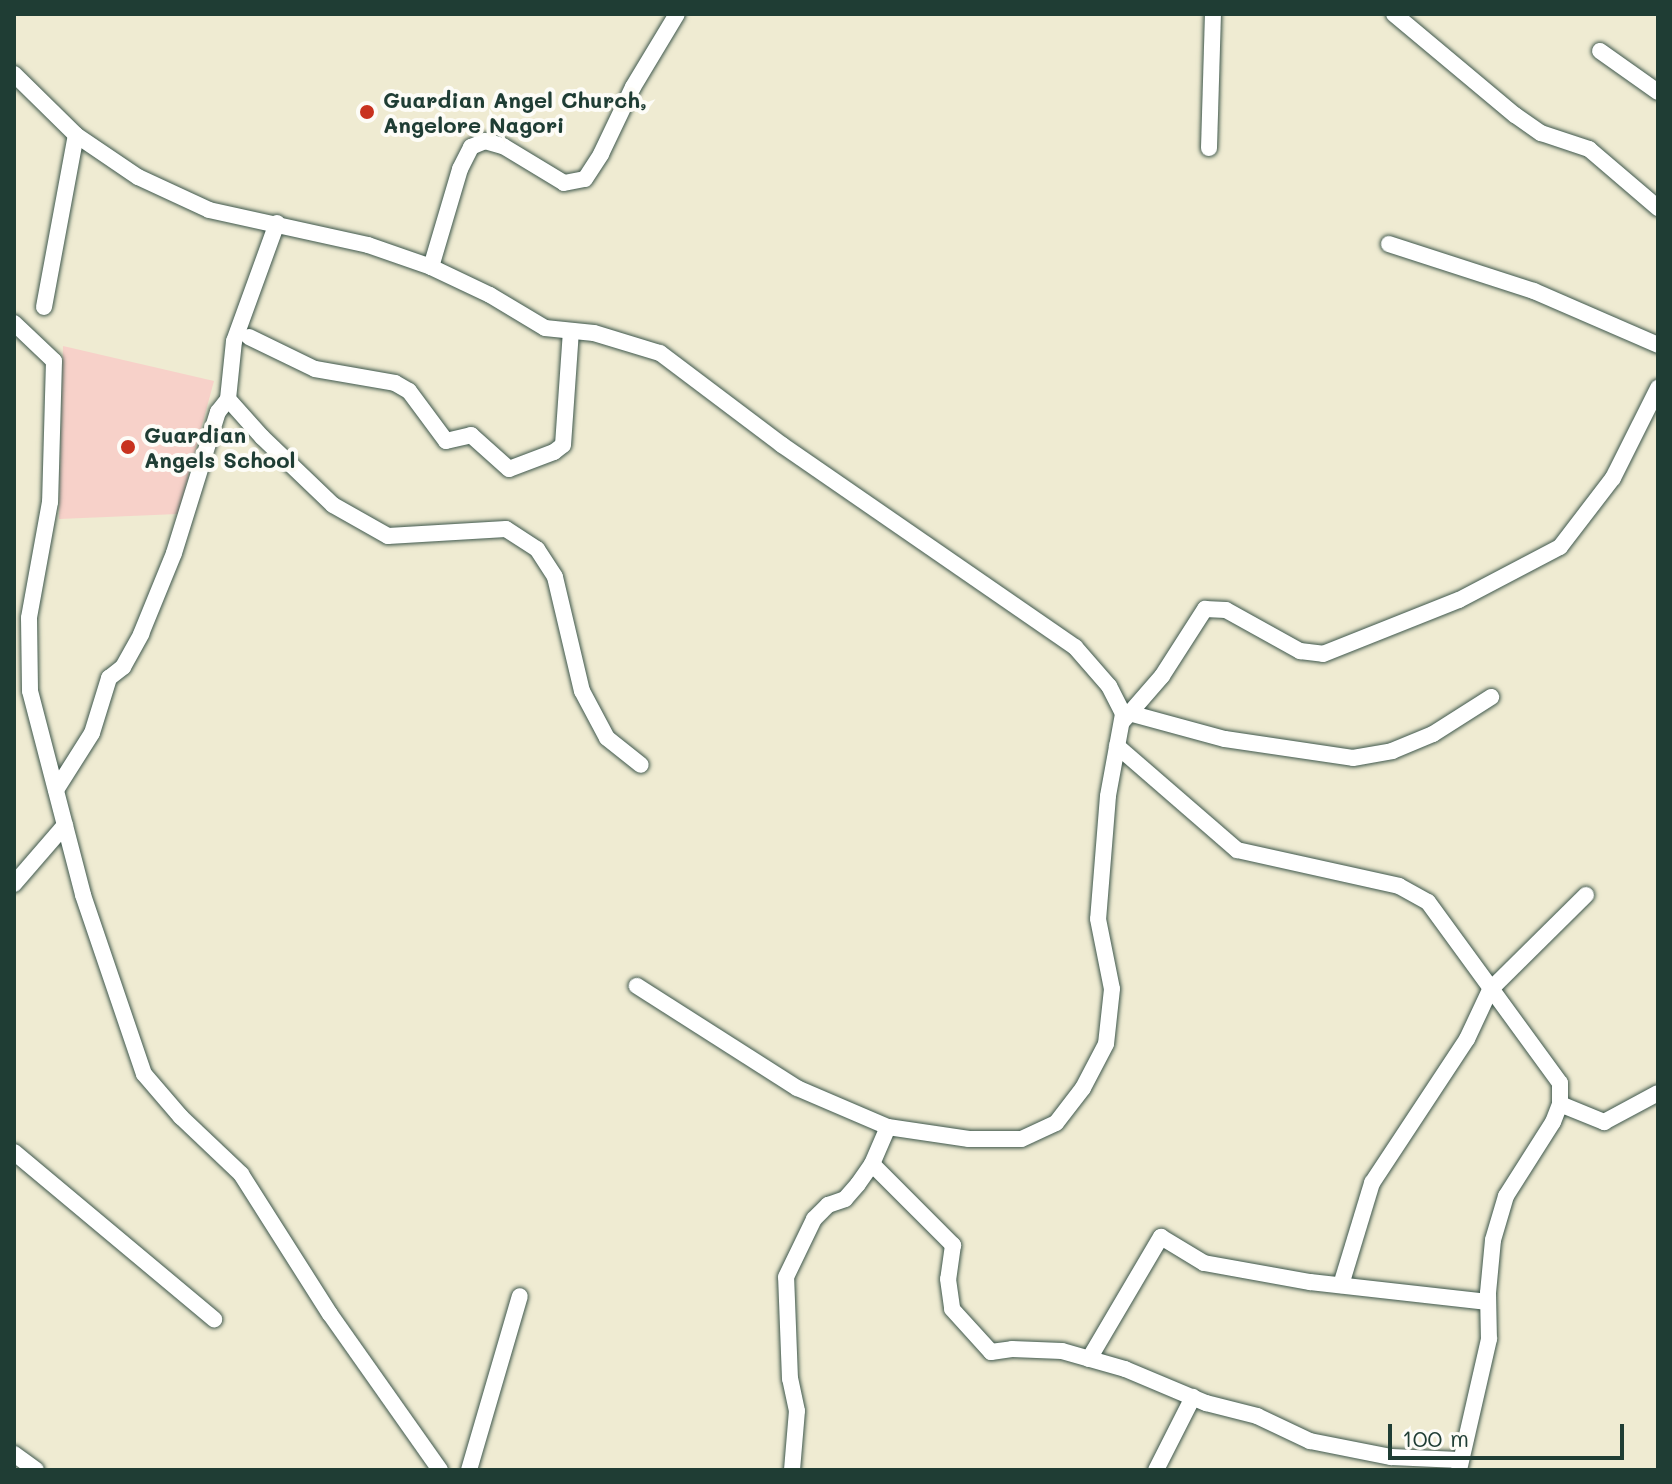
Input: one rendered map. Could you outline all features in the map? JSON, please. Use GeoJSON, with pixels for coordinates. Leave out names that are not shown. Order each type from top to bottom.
{"type":"FeatureCollection","features":[{"type":"Feature","properties":{"kind":"street"},"geometry":{"type":"LineString","coordinates":[[431,267],[460,169],[471,147],[485,141],[503,146],[564,183],[585,179],[601,154],[633,87],[677,14]]}},
{"type":"Feature","properties":{"kind":"street"},"geometry":{"type":"LineString","coordinates":[[1209,148],[1213,14]]}},
{"type":"Feature","properties":{"kind":"street"},"geometry":{"type":"LineString","coordinates":[[1394,14],[1515,115],[1541,133],[1589,149],[1658,208]]}},
{"type":"Feature","properties":{"kind":"street"},"geometry":{"type":"LineString","coordinates":[[1600,51],[1658,92]]}},
{"type":"Feature","properties":{"kind":"street"},"geometry":{"type":"LineString","coordinates":[[14,74],[76,135],[138,177],[209,210],[368,245],[431,267],[490,295],[545,328],[594,333],[660,353],[782,445],[1075,647],[1109,686],[1126,717],[1225,739],[1353,758],[1392,751],[1433,734],[1491,697]]}},
{"type":"Feature","properties":{"kind":"street"},"geometry":{"type":"LineString","coordinates":[[44,307],[76,135]]}},
{"type":"Feature","properties":{"kind":"street"},"geometry":{"type":"LineString","coordinates":[[56,790],[92,733],[109,678],[123,667],[141,634],[174,553],[218,412],[228,399],[234,341],[277,223]]}},
{"type":"Feature","properties":{"kind":"street"},"geometry":{"type":"LineString","coordinates":[[1389,244],[1534,291],[1658,345]]}},
{"type":"Feature","properties":{"kind":"street"},"geometry":{"type":"LineString","coordinates":[[14,323],[54,361],[50,502],[29,618],[30,691],[83,895],[144,1074],[181,1117],[241,1174],[330,1314],[440,1470]]}},
{"type":"Feature","properties":{"kind":"street"},"geometry":{"type":"LineString","coordinates":[[249,337],[315,369],[395,383],[409,391],[446,441],[471,435],[509,469],[554,452],[563,445],[571,331]]}},
{"type":"Feature","properties":{"kind":"street"},"geometry":{"type":"LineString","coordinates":[[637,986],[797,1088],[888,1127],[969,1139],[1021,1139],[1056,1123],[1083,1088],[1106,1044],[1112,989],[1098,919],[1104,823],[1117,746],[1126,717],[1162,676],[1205,609],[1226,610],[1300,651],[1323,654],[1459,600],[1560,547],[1613,478],[1658,388]]}},
{"type":"Feature","properties":{"kind":"street"},"geometry":{"type":"LineString","coordinates":[[228,399],[262,437],[333,505],[388,536],[506,529],[537,549],[555,577],[582,691],[607,738],[641,765]]}},
{"type":"Feature","properties":{"kind":"street"},"geometry":{"type":"LineString","coordinates":[[872,1164],[953,1245],[948,1279],[952,1309],[991,1352],[1012,1349],[1062,1351],[1125,1369],[1193,1397],[1257,1416],[1310,1441],[1391,1457],[1459,1465],[1489,1339],[1488,1302],[1493,1240],[1506,1196],[1553,1122],[1560,1104],[1560,1083],[1428,902],[1399,886],[1237,850],[1117,746]]}},
{"type":"Feature","properties":{"kind":"street"},"geometry":{"type":"LineString","coordinates":[[14,884],[65,825]]}},
{"type":"Feature","properties":{"kind":"street"},"geometry":{"type":"LineString","coordinates":[[1341,1285],[1372,1183],[1467,1039],[1490,990],[1586,895]]}},
{"type":"Feature","properties":{"kind":"street"},"geometry":{"type":"LineString","coordinates":[[1560,1104],[1604,1122],[1658,1093]]}},
{"type":"Feature","properties":{"kind":"street"},"geometry":{"type":"LineString","coordinates":[[792,1470],[797,1411],[790,1379],[786,1277],[814,1219],[828,1205],[845,1199],[872,1164],[888,1127]]}},
{"type":"Feature","properties":{"kind":"street"},"geometry":{"type":"LineString","coordinates":[[14,1152],[214,1319]]}},
{"type":"Feature","properties":{"kind":"street"},"geometry":{"type":"LineString","coordinates":[[1089,1359],[1161,1237],[1204,1263],[1341,1285],[1488,1302]]}},
{"type":"Feature","properties":{"kind":"street"},"geometry":{"type":"LineString","coordinates":[[469,1470],[520,1296]]}},
{"type":"Feature","properties":{"kind":"street"},"geometry":{"type":"LineString","coordinates":[[1156,1470],[1193,1397]]}},
{"type":"Feature","properties":{"kind":"street"},"geometry":{"type":"LineString","coordinates":[[14,1454],[36,1470]]}},
{"type":"Feature","properties":{"kind":"shaded area","name":"Guardian Angels School"},"geometry":{"type":"Polygon","coordinates":[[[63,346],[214,381],[178,514],[59,519],[63,346]]]}},
{"type":"Feature","properties":{"kind":"place","name":"Guardian Angel Church, Angelore Nagori"},"geometry":{"type":"Point","coordinates":[367,112]}},
{"type":"Feature","properties":{"kind":"place","name":"Guardian Angels School"},"geometry":{"type":"Point","coordinates":[128,447]}}]}
